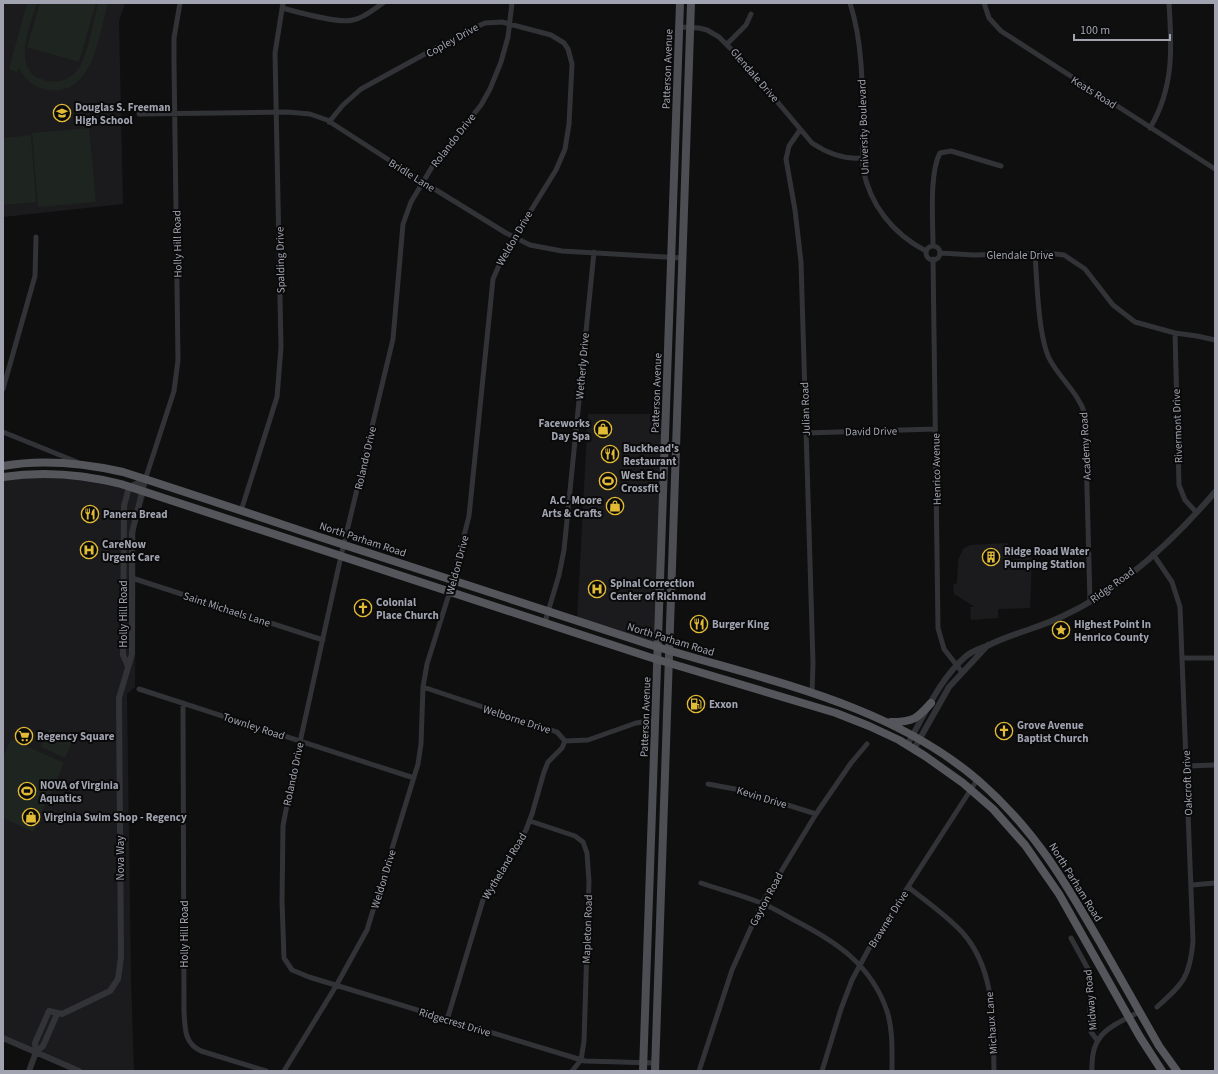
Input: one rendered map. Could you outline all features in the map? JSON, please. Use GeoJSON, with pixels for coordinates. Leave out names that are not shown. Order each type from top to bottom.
{"type":"FeatureCollection","features":[{"type":"Feature","properties":{"kind":"highway","name":"North Parham Road"},"geometry":{"type":"LineString","coordinates":[[3,466],[47,462],[84,464],[117,471],[658,647],[846,705],[889,722],[950,758],[978,780],[1013,814],[1051,859],[1160,1046],[1177,1071]]}},
{"type":"Feature","properties":{"kind":"highway","name":"North Parham Road"},"geometry":{"type":"LineString","coordinates":[[3,477],[39,474],[69,475],[104,480],[143,491],[658,659],[816,707],[864,724],[911,747],[947,770],[971,789],[1010,827],[1046,873],[1162,1071]]}},
{"type":"Feature","properties":{"kind":"highway"},"geometry":{"type":"LineString","coordinates":[[816,707],[818,702],[821,701],[838,706],[846,705]]}},
{"type":"Feature","properties":{"kind":"highway"},"geometry":{"type":"LineString","coordinates":[[889,722],[903,722],[915,719],[931,703]]}},
{"type":"Feature","properties":{"kind":"main road","name":"Patterson Avenue"},"geometry":{"type":"LineString","coordinates":[[643,1067],[680,3]]}},
{"type":"Feature","properties":{"kind":"main road","name":"Patterson Avenue"},"geometry":{"type":"LineString","coordinates":[[655,1067],[691,3]]}},
{"type":"Feature","properties":{"kind":"street","name":"Holly Hill Road"},"geometry":{"type":"LineString","coordinates":[[128,666],[132,654],[133,524],[145,480],[174,391],[178,360],[174,38],[180,3]]}},
{"type":"Feature","properties":{"kind":"street"},"geometry":{"type":"LineString","coordinates":[[283,5],[334,19],[351,21],[362,17],[383,3]]}},
{"type":"Feature","properties":{"kind":"street","name":"Rolando Drive"},"geometry":{"type":"LineString","coordinates":[[284,938],[283,826],[322,640],[393,339],[403,224],[411,202],[436,161],[481,105],[490,89],[501,62],[512,3]]}},
{"type":"Feature","properties":{"kind":"street","name":"University Boulevard"},"geometry":{"type":"LineString","coordinates":[[850,3],[857,35],[862,77],[862,158],[865,180],[873,201],[880,212],[905,239],[926,251]]}},
{"type":"Feature","properties":{"kind":"street","name":"Keats Road"},"geometry":{"type":"LineString","coordinates":[[984,3],[989,18],[1001,31],[1215,169]]}},
{"type":"Feature","properties":{"kind":"street"},"geometry":{"type":"LineString","coordinates":[[1150,128],[1163,103],[1168,84],[1170,61],[1169,3]]}},
{"type":"Feature","properties":{"kind":"street","name":"Spalding Drive"},"geometry":{"type":"LineString","coordinates":[[241,511],[274,410],[280,382],[281,347],[276,53],[283,5]]}},
{"type":"Feature","properties":{"kind":"street"},"geometry":{"type":"LineString","coordinates":[[727,44],[746,25],[751,14]]}},
{"type":"Feature","properties":{"kind":"street","name":"Copley Drive"},"geometry":{"type":"LineString","coordinates":[[329,122],[343,105],[361,89],[465,32],[485,23],[494,22],[550,35],[564,43],[568,49],[572,64],[570,95]]}},
{"type":"Feature","properties":{"kind":"street","name":"Glendale Drive"},"geometry":{"type":"LineString","coordinates":[[679,27],[707,30],[719,37],[781,105],[812,143],[824,150],[844,158],[862,158]]}},
{"type":"Feature","properties":{"kind":"street","name":"Weldon Drive"},"geometry":{"type":"LineString","coordinates":[[284,1071],[336,986],[371,920],[414,778],[421,744],[423,687],[427,664],[450,591],[469,516],[493,279],[513,237],[562,158],[566,143],[570,95]]}},
{"type":"Feature","properties":{"kind":"street","name":"Bridle Lane"},"geometry":{"type":"LineString","coordinates":[[139,114],[277,112],[310,114],[329,122],[423,182],[513,237],[530,245],[545,249],[682,258]]}},
{"type":"Feature","properties":{"kind":"street","name":"Julian Road"},"geometry":{"type":"LineString","coordinates":[[800,130],[788,146],[786,159],[795,210],[801,262],[814,663],[812,694]]}},
{"type":"Feature","properties":{"kind":"street"},"geometry":{"type":"LineString","coordinates":[[933,246],[934,181],[937,157],[941,152],[951,151],[1001,166]]}},
{"type":"Feature","properties":{"kind":"street"},"geometry":{"type":"LineString","coordinates":[[3,389],[35,276],[36,237]]}},
{"type":"Feature","properties":{"kind":"street"},"geometry":{"type":"LineString","coordinates":[[933,246],[938,249],[940,253],[937,258],[933,259],[927,257],[926,251],[929,247],[933,246]]}},
{"type":"Feature","properties":{"kind":"street","name":"Wetherly Drive"},"geometry":{"type":"LineString","coordinates":[[546,622],[559,575],[564,550],[594,252]]}},
{"type":"Feature","properties":{"kind":"street","name":"Glendale Drive"},"geometry":{"type":"LineString","coordinates":[[940,253],[974,255],[1064,255],[1075,261],[1087,271],[1120,312],[1143,325],[1175,333],[1215,340]]}},
{"type":"Feature","properties":{"kind":"street","name":"Academy Road"},"geometry":{"type":"LineString","coordinates":[[1035,254],[1042,335],[1046,349],[1055,368],[1079,399],[1085,414],[1090,602]]}},
{"type":"Feature","properties":{"kind":"street","name":"Henrico Avenue"},"geometry":{"type":"LineString","coordinates":[[933,259],[938,628],[944,649],[962,672]]}},
{"type":"Feature","properties":{"kind":"street","name":"Rivermont Drive"},"geometry":{"type":"LineString","coordinates":[[1175,333],[1179,485],[1185,500],[1197,513]]}},
{"type":"Feature","properties":{"kind":"street","name":"David Drive"},"geometry":{"type":"LineString","coordinates":[[806,433],[936,429]]}},
{"type":"Feature","properties":{"kind":"street"},"geometry":{"type":"LineString","coordinates":[[3,432],[84,464]]}},
{"type":"Feature","properties":{"kind":"street"},"geometry":{"type":"LineString","coordinates":[[129,487],[145,480]]}},
{"type":"Feature","properties":{"kind":"street","name":"Holly Hill Road"},"geometry":{"type":"LineString","coordinates":[[128,666],[124,655],[123,513],[129,487]]}},
{"type":"Feature","properties":{"kind":"street","name":"Ridge Road"},"geometry":{"type":"LineString","coordinates":[[911,747],[931,703],[942,683],[956,665],[974,650],[988,646],[1011,634],[1056,620],[1090,602],[1123,579],[1174,537],[1215,492]]}},
{"type":"Feature","properties":{"kind":"street","name":"Oakcroft Drive"},"geometry":{"type":"LineString","coordinates":[[1153,554],[1172,582],[1178,596],[1183,658],[1193,942],[1189,969],[1180,986],[1157,1007]]}},
{"type":"Feature","properties":{"kind":"street","name":"Saint Michaels Lane"},"geometry":{"type":"LineString","coordinates":[[132,578],[322,640]]}},
{"type":"Feature","properties":{"kind":"street","name":"Ridge Road"},"geometry":{"type":"LineString","coordinates":[[916,737],[949,688],[962,672],[981,655],[988,646]]}},
{"type":"Feature","properties":{"kind":"street"},"geometry":{"type":"LineString","coordinates":[[1183,658],[1215,658]]}},
{"type":"Feature","properties":{"kind":"street","name":"Nova Way"},"geometry":{"type":"LineString","coordinates":[[57,1014],[62,1014],[106,993],[115,985],[119,974],[121,957],[119,703],[128,666]]}},
{"type":"Feature","properties":{"kind":"street","name":"Welborne Drive"},"geometry":{"type":"LineString","coordinates":[[423,687],[556,732],[565,741]]}},
{"type":"Feature","properties":{"kind":"street","name":"Townley Road"},"geometry":{"type":"LineString","coordinates":[[139,689],[414,778]]}},
{"type":"Feature","properties":{"kind":"street","name":"Holly Hill Road"},"geometry":{"type":"LineString","coordinates":[[183,703],[184,1018],[186,1036],[190,1044],[201,1051],[266,1071]]}},
{"type":"Feature","properties":{"kind":"street"},"geometry":{"type":"LineString","coordinates":[[565,741],[588,740],[636,723],[656,720]]}},
{"type":"Feature","properties":{"kind":"street","name":"Wytheland Road"},"geometry":{"type":"LineString","coordinates":[[447,1020],[483,900],[530,821],[548,762],[562,748],[565,741]]}},
{"type":"Feature","properties":{"kind":"street","name":"Gayton Road"},"geometry":{"type":"LineString","coordinates":[[699,1071],[732,970],[762,903],[816,814],[851,763],[868,744]]}},
{"type":"Feature","properties":{"kind":"street"},"geometry":{"type":"LineString","coordinates":[[1187,766],[1215,765]]}},
{"type":"Feature","properties":{"kind":"street","name":"Brawner Drive"},"geometry":{"type":"LineString","coordinates":[[822,1071],[841,1009],[861,964],[880,929],[978,780]]}},
{"type":"Feature","properties":{"kind":"street","name":"Kevin Drive"},"geometry":{"type":"LineString","coordinates":[[708,784],[740,790],[816,814]]}},
{"type":"Feature","properties":{"kind":"street","name":"Mapleton Road"},"geometry":{"type":"LineString","coordinates":[[530,821],[575,836],[582,842],[588,853],[589,881],[584,1041],[581,1060]]}},
{"type":"Feature","properties":{"kind":"street"},"geometry":{"type":"LineString","coordinates":[[701,883],[762,903],[816,932],[861,964],[878,991],[887,1011],[891,1030],[892,1071]]}},
{"type":"Feature","properties":{"kind":"street"},"geometry":{"type":"LineString","coordinates":[[1192,885],[1215,883]]}},
{"type":"Feature","properties":{"kind":"street","name":"Michaux Lane"},"geometry":{"type":"LineString","coordinates":[[908,887],[954,924],[967,938],[979,958],[986,974],[992,1005],[994,1071]]}},
{"type":"Feature","properties":{"kind":"street","name":"Ridgecrest Drive"},"geometry":{"type":"LineString","coordinates":[[284,938],[284,958],[288,967],[298,974],[581,1060],[655,1067]]}},
{"type":"Feature","properties":{"kind":"street","name":"Midway Road"},"geometry":{"type":"LineString","coordinates":[[1071,938],[1088,970],[1091,1032],[1097,1040]]}},
{"type":"Feature","properties":{"kind":"street"},"geometry":{"type":"LineString","coordinates":[[28,1071],[36,1052],[43,1046],[57,1014],[49,1011],[35,1043],[36,1052]]}},
{"type":"Feature","properties":{"kind":"street","name":"Midway Road"},"geometry":{"type":"LineString","coordinates":[[1092,1071],[1092,1054],[1097,1040],[1108,1029],[1140,1012]]}},
{"type":"Feature","properties":{"kind":"street"},"geometry":{"type":"LineString","coordinates":[[3,1038],[79,1071]]}},
{"type":"Feature","properties":{"kind":"street"},"geometry":{"type":"LineString","coordinates":[[572,1071],[581,1060]]}},
{"type":"Feature","properties":{"kind":"shaded area","name":"Douglas S. Freeman High School"},"geometry":{"type":"Polygon","coordinates":[[[3,3],[125,3],[119,21],[123,204],[3,217],[3,3]]]}},
{"type":"Feature","properties":{"kind":"shaded area"},"geometry":{"type":"Polygon","coordinates":[[[27,3],[37,3],[30,24],[25,49],[25,60],[29,70],[36,77],[49,81],[60,81],[74,74],[81,65],[87,48],[98,3],[108,3],[92,61],[84,74],[75,84],[63,90],[43,89],[31,83],[19,68],[17,72],[9,69],[27,3]]]}},
{"type":"Feature","properties":{"kind":"shaded area"},"geometry":{"type":"Polygon","coordinates":[[[40,3],[96,3],[79,62],[27,47],[40,3]]]}},
{"type":"Feature","properties":{"kind":"shaded area"},"geometry":{"type":"Polygon","coordinates":[[[89,128],[96,202],[38,207],[32,133],[89,128]]]}},
{"type":"Feature","properties":{"kind":"shaded area"},"geometry":{"type":"Polygon","coordinates":[[[31,135],[36,202],[3,205],[3,138],[31,135]]]}},
{"type":"Feature","properties":{"kind":"shaded area"},"geometry":{"type":"Polygon","coordinates":[[[588,414],[660,414],[667,432],[658,647],[577,620],[588,414]]]}},
{"type":"Feature","properties":{"kind":"shaded area","name":"Regency Square"},"geometry":{"type":"Polygon","coordinates":[[[57,474],[147,492],[136,526],[135,687],[127,694],[131,975],[134,1071],[79,1071],[3,1038],[3,480],[57,474]]]}},
{"type":"Feature","properties":{"kind":"shaded area"},"geometry":{"type":"Polygon","coordinates":[[[1008,543],[1009,560],[1032,557],[1030,608],[998,609],[998,618],[971,620],[970,607],[975,607],[954,594],[953,585],[957,583],[958,560],[963,549],[970,545],[1008,543]]]}},
{"type":"Feature","properties":{"kind":"shaded area"},"geometry":{"type":"Polygon","coordinates":[[[49,729],[73,740],[65,758],[41,747],[49,729]]]}},
{"type":"Feature","properties":{"kind":"shaded area","name":"NOVA of Virginia Aquatics"},"geometry":{"type":"Polygon","coordinates":[[[11,739],[64,763],[33,832],[3,818],[3,757],[11,739]]]}},
{"type":"Feature","properties":{"kind":"place","name":"Douglas S. Freeman High School"},"geometry":{"type":"Point","coordinates":[62,113]}},
{"type":"Feature","properties":{"kind":"place","name":"Faceworks Day Spa"},"geometry":{"type":"Point","coordinates":[603,429]}},
{"type":"Feature","properties":{"kind":"place","name":"Buckhead's Restaurant"},"geometry":{"type":"Point","coordinates":[610,454]}},
{"type":"Feature","properties":{"kind":"place","name":"West End Crossfit"},"geometry":{"type":"Point","coordinates":[608,481]}},
{"type":"Feature","properties":{"kind":"place","name":"A.C. Moore Arts & Crafts"},"geometry":{"type":"Point","coordinates":[615,506]}},
{"type":"Feature","properties":{"kind":"place","name":"Panera Bread"},"geometry":{"type":"Point","coordinates":[90,514]}},
{"type":"Feature","properties":{"kind":"place","name":"CareNow Urgent Care"},"geometry":{"type":"Point","coordinates":[89,550]}},
{"type":"Feature","properties":{"kind":"place","name":"Ridge Road Water Pumping Station"},"geometry":{"type":"Point","coordinates":[991,557]}},
{"type":"Feature","properties":{"kind":"place","name":"Spinal Correction Center of Richmond"},"geometry":{"type":"Point","coordinates":[597,589]}},
{"type":"Feature","properties":{"kind":"place","name":"Colonial Place Church"},"geometry":{"type":"Point","coordinates":[363,608]}},
{"type":"Feature","properties":{"kind":"place","name":"Burger King"},"geometry":{"type":"Point","coordinates":[699,624]}},
{"type":"Feature","properties":{"kind":"place","name":"Highest Point In Henrico County"},"geometry":{"type":"Point","coordinates":[1061,630]}},
{"type":"Feature","properties":{"kind":"place","name":"Exxon"},"geometry":{"type":"Point","coordinates":[696,704]}},
{"type":"Feature","properties":{"kind":"place","name":"Grove Avenue Baptist Church"},"geometry":{"type":"Point","coordinates":[1004,731]}},
{"type":"Feature","properties":{"kind":"place","name":"Regency Square"},"geometry":{"type":"Point","coordinates":[24,736]}},
{"type":"Feature","properties":{"kind":"place","name":"NOVA of Virginia Aquatics"},"geometry":{"type":"Point","coordinates":[27,791]}},
{"type":"Feature","properties":{"kind":"place","name":"Virginia Swim Shop - Regency"},"geometry":{"type":"Point","coordinates":[31,817]}}]}
